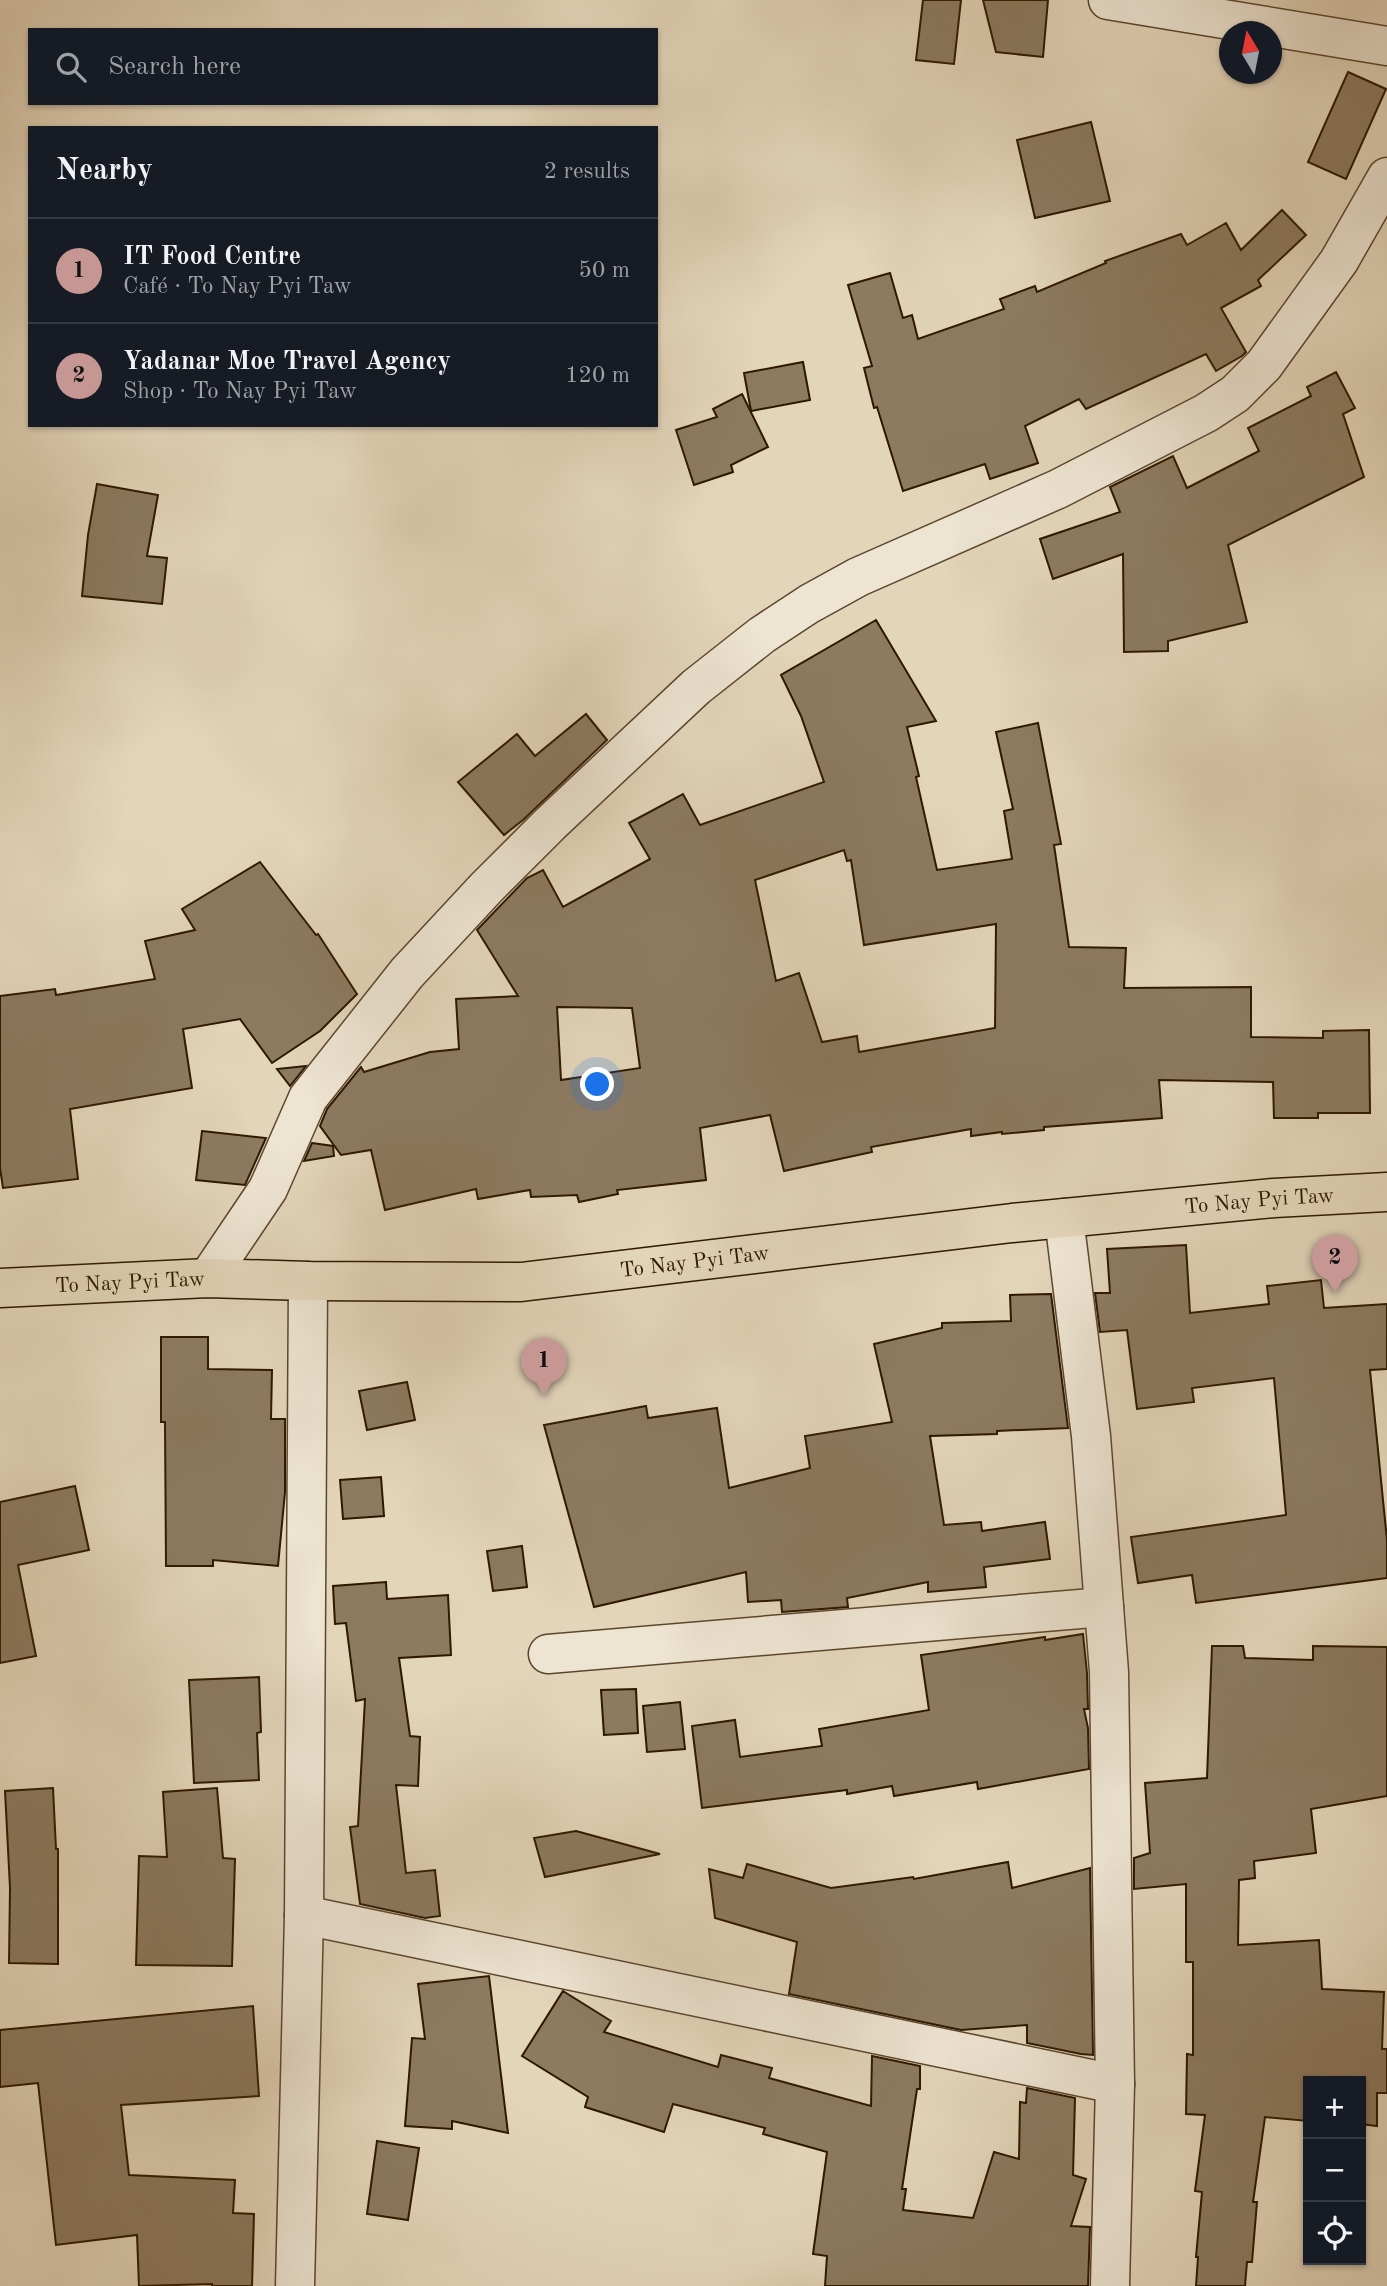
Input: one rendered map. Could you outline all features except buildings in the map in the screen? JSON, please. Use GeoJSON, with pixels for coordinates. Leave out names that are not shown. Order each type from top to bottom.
{"type":"FeatureCollection","features":[{"type":"Feature","properties":{"kind":"main road","name":"To Nay Pyi Taw"},"geometry":{"type":"LineString","coordinates":[[0,1288],[208,1278],[521,1282],[1064,1218],[1274,1198],[1387,1192]]}},
{"type":"Feature","properties":{"kind":"street"},"geometry":{"type":"LineString","coordinates":[[1108,0],[1387,46]]}},
{"type":"Feature","properties":{"kind":"street"},"geometry":{"type":"LineString","coordinates":[[208,1278],[268,1189],[309,1098],[407,973],[486,888],[696,687],[762,635],[809,604],[870,571],[1058,489],[1206,413],[1235,394],[1264,365],[1339,261],[1387,177]]}},
{"type":"Feature","properties":{"kind":"street"},"geometry":{"type":"LineString","coordinates":[[1064,1218],[1091,1436],[1109,1672],[1115,2084],[1111,2286]]}},
{"type":"Feature","properties":{"kind":"street"},"geometry":{"type":"LineString","coordinates":[[295,2286],[304,1914],[308,1281]]}},
{"type":"Feature","properties":{"kind":"street"},"geometry":{"type":"LineString","coordinates":[[548,1654],[1104,1607]]}},
{"type":"Feature","properties":{"kind":"street"},"geometry":{"type":"LineString","coordinates":[[304,1914],[1115,2084]]}},
{"type":"Feature","properties":{"kind":"place","name":"Yadanar Moe Travel Agency"},"geometry":{"type":"Point","coordinates":[1335,1293]}},
{"type":"Feature","properties":{"kind":"place","name":"IT Food Centre"},"geometry":{"type":"Point","coordinates":[544,1396]}}]}
